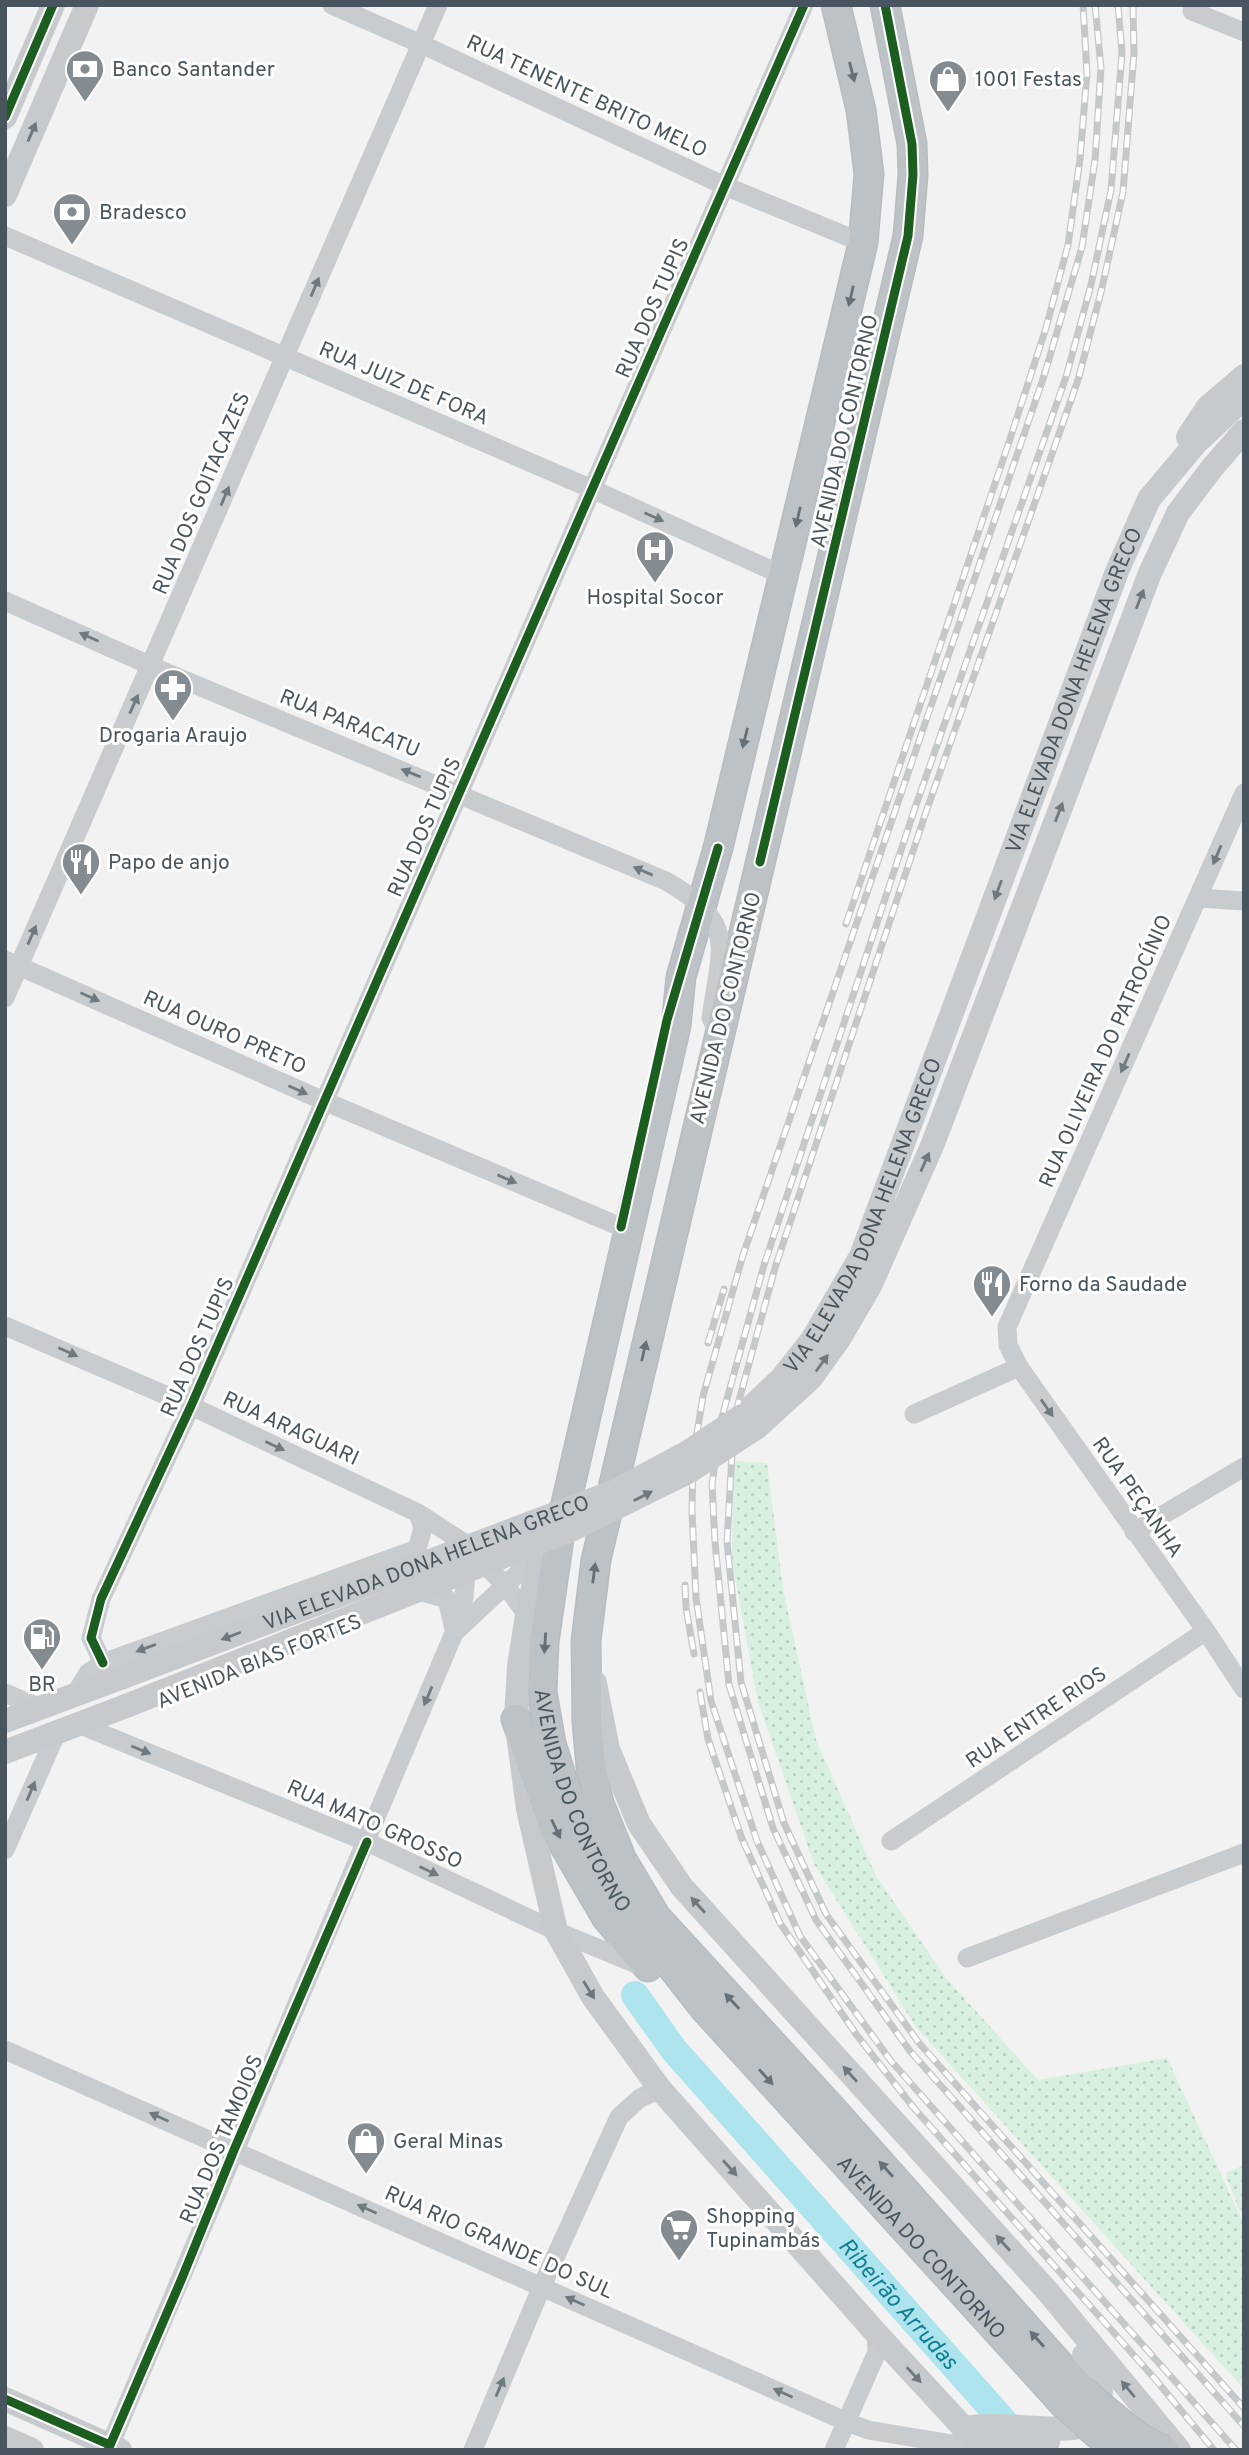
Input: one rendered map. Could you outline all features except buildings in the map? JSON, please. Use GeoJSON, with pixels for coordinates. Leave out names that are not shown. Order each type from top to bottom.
{"type":"FeatureCollection","features":[{"type":"Feature","properties":{"kind":"highway","name":"AVENIDA DO CONTORNO"},"geometry":{"type":"LineString","coordinates":[[836,5],[861,110],[869,174],[863,243],[784,576],[702,905],[681,977],[676,1026],[561,1525],[544,1642],[542,1692],[551,1743],[585,1839],[613,1892],[704,2008],[1073,2396],[1118,2420],[1154,2446],[1171,2447]]}},
{"type":"Feature","properties":{"kind":"highway","name":"AVENIDA DO CONTORNO"},"geometry":{"type":"LineString","coordinates":[[889,7],[912,144],[914,174],[908,236],[596,1560],[586,1641],[587,1722],[591,1767],[599,1803],[622,1860],[656,1917],[832,2109],[1073,2396],[1115,2450]]}},
{"type":"Feature","properties":{"kind":"highway"},"geometry":{"type":"LineString","coordinates":[[516,1719],[554,1828],[606,1917],[652,1971],[704,2008]]}},
{"type":"Feature","properties":{"kind":"main road"},"geometry":{"type":"LineString","coordinates":[[5,117],[53,5]]}},
{"type":"Feature","properties":{"kind":"main road"},"geometry":{"type":"LineString","coordinates":[[5,195],[87,5]]}},
{"type":"Feature","properties":{"kind":"main road"},"geometry":{"type":"LineString","coordinates":[[1149,499],[1208,407],[1244,376]]}},
{"type":"Feature","properties":{"kind":"main road","name":"VIA ELEVADA DONA HELENA GRECO"},"geometry":{"type":"LineString","coordinates":[[113,1670],[613,1492],[749,1422],[812,1340],[861,1256],[1118,569],[1149,499],[1196,443],[1244,398]]}},
{"type":"Feature","properties":{"kind":"main road","name":"VIA ELEVADA DONA HELENA GRECO"},"geometry":{"type":"LineString","coordinates":[[126,1706],[573,1529],[690,1471],[749,1422],[811,1378],[839,1339],[870,1286],[932,1146],[1150,573],[1178,513],[1244,431]]}},
{"type":"Feature","properties":{"kind":"main road","name":"AVENIDA DO CONTORNO"},"geometry":{"type":"LineString","coordinates":[[681,977],[667,1020],[621,1227],[527,1615],[519,1666],[516,1719],[528,1809],[556,1931],[593,1997],[660,2089],[876,2333],[978,2438]]}},
{"type":"Feature","properties":{"kind":"main road","name":"AVENIDA DO CONTORNO"},"geometry":{"type":"LineString","coordinates":[[586,1641],[608,1749],[639,1824],[682,1888],[1049,2293],[1171,2447]]}},
{"type":"Feature","properties":{"kind":"main road"},"geometry":{"type":"LineString","coordinates":[[5,1721],[75,1694],[113,1670]]}},
{"type":"Feature","properties":{"kind":"main road","name":"AVENIDA BIAS FORTES"},"geometry":{"type":"LineString","coordinates":[[5,1752],[126,1706]]}},
{"type":"Feature","properties":{"kind":"main road"},"geometry":{"type":"LineString","coordinates":[[978,2438],[1039,2441],[1074,2428],[1100,2402],[1101,2384],[1049,2293]]}},
{"type":"Feature","properties":{"kind":"main road"},"geometry":{"type":"LineString","coordinates":[[5,2399],[113,2448]]}},
{"type":"Feature","properties":{"kind":"main road"},"geometry":{"type":"LineString","coordinates":[[5,2438],[32,2450]]}},
{"type":"Feature","properties":{"kind":"main road"},"geometry":{"type":"LineString","coordinates":[[978,2438],[1171,2447]]}},
{"type":"Feature","properties":{"kind":"street","name":"RUA TENENTE BRITO MELO"},"geometry":{"type":"LineString","coordinates":[[332,5],[725,186],[863,243]]}},
{"type":"Feature","properties":{"kind":"street","name":"RUA DOS GOITACAZES"},"geometry":{"type":"LineString","coordinates":[[5,998],[12,963],[151,665],[438,5]]}},
{"type":"Feature","properties":{"kind":"street","name":"RUA DOS TUPIS"},"geometry":{"type":"LineString","coordinates":[[113,1670],[91,1638],[101,1599],[191,1406],[804,5]]}},
{"type":"Feature","properties":{"kind":"street"},"geometry":{"type":"LineString","coordinates":[[1192,12],[1244,32]]}},
{"type":"Feature","properties":{"kind":"street","name":"RUA JUIZ DE FORA"},"geometry":{"type":"LineString","coordinates":[[5,236],[592,489],[784,576]]}},
{"type":"Feature","properties":{"kind":"street","name":"RUA PARACATU"},"geometry":{"type":"LineString","coordinates":[[5,601],[666,881],[702,905],[716,924],[722,943],[711,1018],[719,1035]]}},
{"type":"Feature","properties":{"kind":"street","name":"RUA OLIVEIRA DO PATROCÍNIO"},"geometry":{"type":"LineString","coordinates":[[1007,1327],[1244,793]]}},
{"type":"Feature","properties":{"kind":"street"},"geometry":{"type":"LineString","coordinates":[[1198,898],[1244,901]]}},
{"type":"Feature","properties":{"kind":"street","name":"RUA OURO PRETO"},"geometry":{"type":"LineString","coordinates":[[12,963],[324,1101],[621,1227]]}},
{"type":"Feature","properties":{"kind":"street","name":"RUA ARAGUARI"},"geometry":{"type":"LineString","coordinates":[[5,1326],[191,1406],[418,1513],[464,1542],[506,1586],[527,1615]]}},
{"type":"Feature","properties":{"kind":"street","name":"RUA PEÇANHA"},"geometry":{"type":"LineString","coordinates":[[1007,1327],[1008,1345],[1019,1367],[1244,1689]]}},
{"type":"Feature","properties":{"kind":"street"},"geometry":{"type":"LineString","coordinates":[[914,1414],[1019,1367]]}},
{"type":"Feature","properties":{"kind":"street"},"geometry":{"type":"LineString","coordinates":[[1134,1532],[1244,1467]]}},
{"type":"Feature","properties":{"kind":"street"},"geometry":{"type":"LineString","coordinates":[[417,1549],[423,1528],[418,1513]]}},
{"type":"Feature","properties":{"kind":"street","name":"RUA DOS TAMOIOS"},"geometry":{"type":"LineString","coordinates":[[113,2448],[234,2150],[454,1633],[467,1581],[464,1542]]}},
{"type":"Feature","properties":{"kind":"street"},"geometry":{"type":"LineString","coordinates":[[113,1670],[417,1549]]}},
{"type":"Feature","properties":{"kind":"street"},"geometry":{"type":"LineString","coordinates":[[417,1549],[430,1563],[433,1571],[426,1593],[447,1599],[454,1633]]}},
{"type":"Feature","properties":{"kind":"street","name":"RUA DOS TAMOIOS"},"geometry":{"type":"LineString","coordinates":[[454,1633],[540,1553]]}},
{"type":"Feature","properties":{"kind":"street","name":"AVENIDA BIAS FORTES"},"geometry":{"type":"LineString","coordinates":[[75,1725],[111,1722],[426,1593]]}},
{"type":"Feature","properties":{"kind":"street","name":"RUA ENTRE RIOS"},"geometry":{"type":"LineString","coordinates":[[891,1841],[1206,1631]]}},
{"type":"Feature","properties":{"kind":"street"},"geometry":{"type":"LineString","coordinates":[[5,1693],[40,1708]]}},
{"type":"Feature","properties":{"kind":"street"},"geometry":{"type":"LineString","coordinates":[[5,1850],[75,1725]]}},
{"type":"Feature","properties":{"kind":"street","name":"RUA MATO GROSSO"},"geometry":{"type":"LineString","coordinates":[[75,1725],[367,1842],[556,1931],[652,1971]]}},
{"type":"Feature","properties":{"kind":"street"},"geometry":{"type":"LineString","coordinates":[[967,1958],[1244,1853]]}},
{"type":"Feature","properties":{"kind":"street","name":"RUA RIO GRANDE DO SUL"},"geometry":{"type":"LineString","coordinates":[[5,2050],[845,2421],[868,2430],[978,2438]]}},
{"type":"Feature","properties":{"kind":"street"},"geometry":{"type":"LineString","coordinates":[[473,2450],[542,2286],[619,2117],[640,2098],[660,2089]]}},
{"type":"Feature","properties":{"kind":"street"},"geometry":{"type":"LineString","coordinates":[[834,2450],[877,2352],[876,2333]]}},
{"type":"Feature","properties":{"kind":"green space"},"geometry":{"type":"Polygon","coordinates":[[[734,1461],[767,1463],[783,1589],[816,1740],[876,1876],[946,1978],[1038,2080],[1167,2058],[1244,2224],[1244,2389],[916,2027],[814,1864],[758,1702],[732,1560],[734,1461]]]}},
{"type":"Feature","properties":{"kind":"green space"},"geometry":{"type":"Polygon","coordinates":[[[1244,2165],[1244,2211],[1240,2212],[1225,2173],[1244,2165]]]}},
{"type":"Feature","properties":{"kind":"waterway","name":"Ribeirão Arrudas"},"geometry":{"type":"LineString","coordinates":[[635,1995],[674,2050],[1022,2442]]}},
{"type":"Feature","properties":{"kind":"railway"},"geometry":{"type":"LineString","coordinates":[[846,924],[1009,442],[1046,328],[1068,245],[1080,159],[1087,73],[1083,5]]}},
{"type":"Feature","properties":{"kind":"railway"},"geometry":{"type":"LineString","coordinates":[[1095,5],[1101,68],[1095,160],[1082,247],[1044,376],[743,1255],[703,1396],[693,1458],[692,1511],[696,1598],[711,1701],[757,1841],[800,1936],[891,2061],[1236,2450]]}},
{"type":"Feature","properties":{"kind":"railway"},"geometry":{"type":"LineString","coordinates":[[1118,5],[1122,53],[1111,190],[1091,285],[1066,377],[915,808],[764,1265],[722,1417],[712,1484],[715,1542],[729,1685],[773,1828],[816,1920],[910,2051],[1244,2426]]}},
{"type":"Feature","properties":{"kind":"railway"},"geometry":{"type":"LineString","coordinates":[[1133,5],[1134,53],[1123,192],[1078,380],[926,812],[775,1268],[734,1419],[727,1542],[741,1682],[784,1823],[826,1914],[919,2043],[1244,2408]]}},
{"type":"Feature","properties":{"kind":"railway"},"geometry":{"type":"LineString","coordinates":[[708,1343],[724,1289]]}},
{"type":"Feature","properties":{"kind":"railway"},"geometry":{"type":"LineString","coordinates":[[685,1585],[694,1654]]}},
{"type":"Feature","properties":{"kind":"railway"},"geometry":{"type":"LineString","coordinates":[[700,1692],[708,1739],[742,1839],[780,1923],[856,2034],[913,2107],[1155,2379],[1214,2450]]}},
{"type":"Feature","properties":{"kind":"cycle path"},"geometry":{"type":"LineString","coordinates":[[5,117],[53,5]]}},
{"type":"Feature","properties":{"kind":"cycle path"},"geometry":{"type":"LineString","coordinates":[[103,1663],[91,1638],[101,1599],[191,1406],[804,5]]}},
{"type":"Feature","properties":{"kind":"cycle path"},"geometry":{"type":"LineString","coordinates":[[760,862],[908,236],[913,175],[912,144],[885,5]]}},
{"type":"Feature","properties":{"kind":"cycle path"},"geometry":{"type":"LineString","coordinates":[[621,1227],[667,1020],[718,848]]}},
{"type":"Feature","properties":{"kind":"cycle path"},"geometry":{"type":"LineString","coordinates":[[108,2450],[367,1842]]}},
{"type":"Feature","properties":{"kind":"cycle path"},"geometry":{"type":"LineString","coordinates":[[5,2399],[110,2445]]}},
{"type":"Feature","properties":{"kind":"place","name":"Banco Santander"},"geometry":{"type":"Point","coordinates":[85,103]}},
{"type":"Feature","properties":{"kind":"place","name":"1001 Festas"},"geometry":{"type":"Point","coordinates":[948,113]}},
{"type":"Feature","properties":{"kind":"place","name":"Bradesco"},"geometry":{"type":"Point","coordinates":[72,246]}},
{"type":"Feature","properties":{"kind":"place","name":"Hospital Socor"},"geometry":{"type":"Point","coordinates":[655,584]}},
{"type":"Feature","properties":{"kind":"place","name":"Drogaria Araujo"},"geometry":{"type":"Point","coordinates":[173,722]}},
{"type":"Feature","properties":{"kind":"place","name":"Papo de anjo"},"geometry":{"type":"Point","coordinates":[81,896]}},
{"type":"Feature","properties":{"kind":"place","name":"Forno da Saudade"},"geometry":{"type":"Point","coordinates":[992,1318]}},
{"type":"Feature","properties":{"kind":"place","name":"BR"},"geometry":{"type":"Point","coordinates":[42,1671]}},
{"type":"Feature","properties":{"kind":"place","name":"Geral Minas"},"geometry":{"type":"Point","coordinates":[366,2175]}},
{"type":"Feature","properties":{"kind":"place","name":"Shopping Tupinambás"},"geometry":{"type":"Point","coordinates":[679,2262]}}]}
